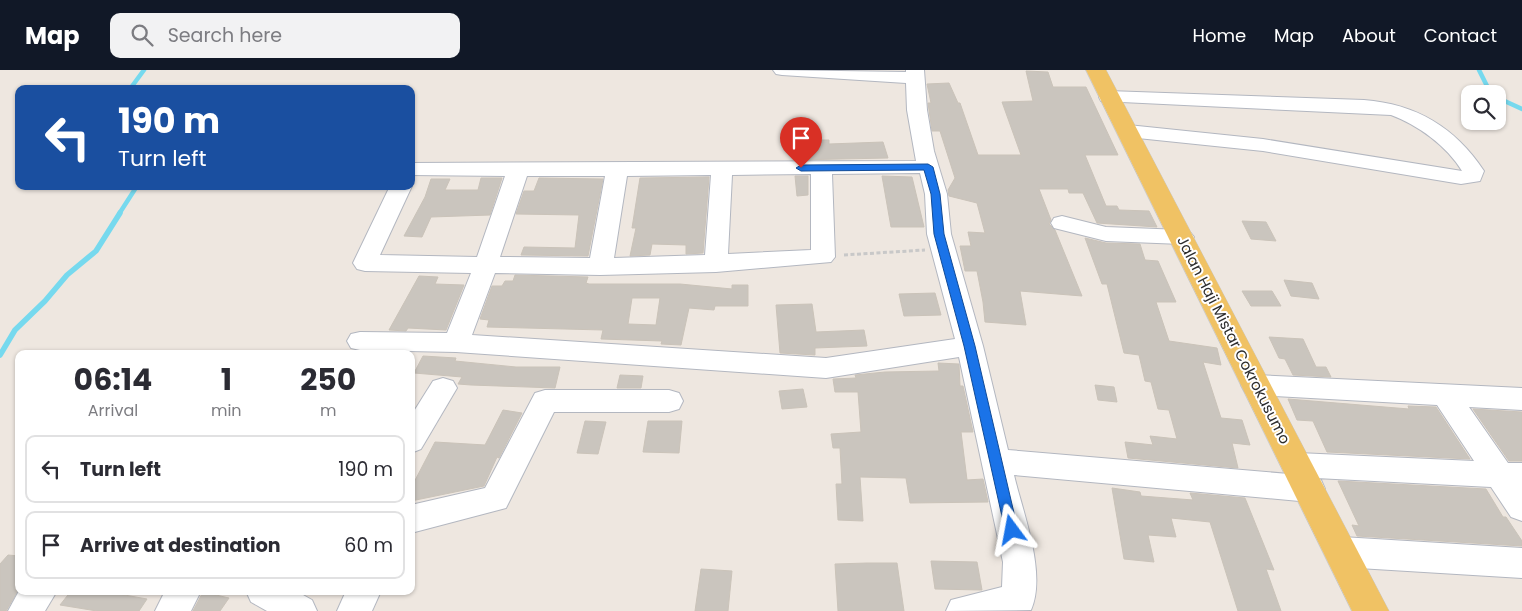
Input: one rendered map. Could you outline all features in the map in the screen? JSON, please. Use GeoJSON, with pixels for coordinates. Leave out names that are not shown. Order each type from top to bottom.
{"type":"FeatureCollection","features":[{"type":"Feature","properties":{"kind":"main road","name":"Jalan Haji Mistar Cokrokusumo"},"geometry":{"type":"LineString","coordinates":[[1096,70],[1108,97],[1128,131],[1255,385],[1372,611]]}},
{"type":"Feature","properties":{"kind":"street"},"geometry":{"type":"LineString","coordinates":[[782,70],[915,74],[917,110],[928,167],[936,194],[939,234],[970,346],[1019,562],[1020,605],[963,611]]}},
{"type":"Feature","properties":{"kind":"street"},"geometry":{"type":"LineString","coordinates":[[1108,97],[1364,106],[1400,111],[1420,122],[1450,144],[1469,163],[1474,171],[1472,176],[1461,178],[1263,145],[1128,131]]}},
{"type":"Feature","properties":{"kind":"street"},"geometry":{"type":"LineString","coordinates":[[415,169],[928,167]]}},
{"type":"Feature","properties":{"kind":"street"},"geometry":{"type":"LineString","coordinates":[[716,264],[722,168]]}},
{"type":"Feature","properties":{"kind":"street"},"geometry":{"type":"LineString","coordinates":[[399,190],[365,263],[600,266],[716,264],[823,256],[821,168]]}},
{"type":"Feature","properties":{"kind":"street"},"geometry":{"type":"LineString","coordinates":[[600,266],[617,169]]}},
{"type":"Feature","properties":{"kind":"street"},"geometry":{"type":"LineString","coordinates":[[456,343],[486,265],[518,170]]}},
{"type":"Feature","properties":{"kind":"street"},"geometry":{"type":"LineString","coordinates":[[1062,223],[1078,230],[1099,233],[1182,237]]}},
{"type":"Feature","properties":{"kind":"street"},"geometry":{"type":"LineString","coordinates":[[360,341],[456,343],[826,368],[970,346]]}},
{"type":"Feature","properties":{"kind":"street"},"geometry":{"type":"LineString","coordinates":[[1255,385],[1522,399]]}},
{"type":"Feature","properties":{"kind":"street"},"geometry":{"type":"LineString","coordinates":[[1446,396],[1511,476],[1522,508]]}},
{"type":"Feature","properties":{"kind":"street"},"geometry":{"type":"LineString","coordinates":[[415,432],[428,401]]}},
{"type":"Feature","properties":{"kind":"street"},"geometry":{"type":"LineString","coordinates":[[415,518],[495,499],[545,401],[669,402]]}},
{"type":"Feature","properties":{"kind":"street"},"geometry":{"type":"LineString","coordinates":[[996,461],[1304,477],[1511,476]]}},
{"type":"Feature","properties":{"kind":"street"},"geometry":{"type":"LineString","coordinates":[[1342,552],[1522,563]]}},
{"type":"Feature","properties":{"kind":"street"},"geometry":{"type":"LineString","coordinates":[[25,611],[37,595]]}},
{"type":"Feature","properties":{"kind":"street"},"geometry":{"type":"LineString","coordinates":[[172,611],[182,595]]}},
{"type":"Feature","properties":{"kind":"street"},"geometry":{"type":"LineString","coordinates":[[270,595],[300,611]]}},
{"type":"Feature","properties":{"kind":"street"},"geometry":{"type":"LineString","coordinates":[[354,611],[362,595]]}},
{"type":"Feature","properties":{"kind":"path"},"geometry":{"type":"LineString","coordinates":[[823,256],[943,249]]}},
{"type":"Feature","properties":{"kind":"building"},"geometry":{"type":"Polygon","coordinates":[[[1026,71],[1048,72],[1053,87],[1086,87],[1118,155],[1085,155],[1106,206],[1117,206],[1119,210],[1149,211],[1157,227],[1097,223],[1083,193],[1069,193],[1068,189],[1039,189],[1051,220],[1049,224],[1055,230],[1082,296],[1020,291],[1026,325],[985,322],[977,271],[965,271],[960,246],[971,246],[968,232],[985,233],[977,203],[949,196],[948,190],[955,178],[940,131],[932,131],[928,103],[931,103],[927,84],[949,83],[958,103],[960,103],[978,155],[1021,155],[1002,102],[1033,101],[1026,71]]]}},
{"type":"Feature","properties":{"kind":"building"},"geometry":{"type":"Polygon","coordinates":[[[793,140],[829,140],[829,144],[883,142],[888,158],[794,160],[793,140]]]}},
{"type":"Feature","properties":{"kind":"building"},"geometry":{"type":"Polygon","coordinates":[[[795,176],[808,176],[808,195],[797,196],[795,176]]]}},
{"type":"Feature","properties":{"kind":"building"},"geometry":{"type":"Polygon","coordinates":[[[882,176],[912,177],[924,227],[891,227],[882,176]]]}},
{"type":"Feature","properties":{"kind":"building"},"geometry":{"type":"Polygon","coordinates":[[[709,177],[703,253],[686,254],[686,245],[652,244],[650,255],[630,256],[636,228],[632,228],[640,178],[709,177]]]}},
{"type":"Feature","properties":{"kind":"building"},"geometry":{"type":"Polygon","coordinates":[[[481,178],[502,178],[490,215],[431,217],[422,237],[404,236],[425,197],[431,179],[450,179],[445,190],[478,190],[481,178]]]}},
{"type":"Feature","properties":{"kind":"building"},"geometry":{"type":"Polygon","coordinates":[[[539,178],[603,179],[588,256],[521,255],[524,247],[575,248],[579,215],[516,214],[524,191],[534,191],[539,178]]]}},
{"type":"Feature","properties":{"kind":"building"},"geometry":{"type":"Polygon","coordinates":[[[1242,221],[1266,222],[1276,241],[1251,239],[1242,221]]]}},
{"type":"Feature","properties":{"kind":"building"},"geometry":{"type":"Polygon","coordinates":[[[1085,238],[1106,243],[1140,244],[1145,260],[1158,261],[1176,302],[1156,302],[1169,341],[1217,348],[1221,365],[1203,362],[1221,418],[1242,420],[1250,445],[1232,443],[1238,468],[1128,458],[1125,442],[1153,445],[1150,436],[1177,439],[1169,410],[1158,409],[1151,382],[1145,381],[1139,355],[1124,353],[1107,284],[1102,284],[1085,238]]]}},
{"type":"Feature","properties":{"kind":"building"},"geometry":{"type":"Polygon","coordinates":[[[515,275],[588,277],[586,283],[589,284],[680,284],[732,289],[732,285],[748,285],[748,306],[715,306],[714,310],[689,308],[681,345],[661,344],[662,341],[601,339],[603,330],[487,327],[489,320],[480,319],[492,286],[502,286],[505,281],[513,281],[515,275]],[[632,298],[628,324],[656,325],[660,298],[632,298]]]}},
{"type":"Feature","properties":{"kind":"building"},"geometry":{"type":"Polygon","coordinates":[[[419,276],[438,277],[435,284],[464,285],[446,330],[408,328],[406,331],[389,330],[419,276]]]}},
{"type":"Feature","properties":{"kind":"building"},"geometry":{"type":"Polygon","coordinates":[[[1284,280],[1312,283],[1319,299],[1291,296],[1284,280]]]}},
{"type":"Feature","properties":{"kind":"building"},"geometry":{"type":"Polygon","coordinates":[[[1242,291],[1272,291],[1281,306],[1251,306],[1242,291]]]}},
{"type":"Feature","properties":{"kind":"building"},"geometry":{"type":"Polygon","coordinates":[[[935,293],[941,315],[904,316],[899,294],[935,293]]]}},
{"type":"Feature","properties":{"kind":"building"},"geometry":{"type":"Polygon","coordinates":[[[812,304],[816,332],[864,330],[867,346],[815,348],[815,355],[780,353],[776,305],[812,304]]]}},
{"type":"Feature","properties":{"kind":"building"},"geometry":{"type":"Polygon","coordinates":[[[1269,337],[1303,339],[1316,367],[1326,367],[1331,377],[1293,375],[1285,359],[1279,358],[1269,337]]]}},
{"type":"Feature","properties":{"kind":"building"},"geometry":{"type":"Polygon","coordinates":[[[423,356],[456,358],[455,361],[516,367],[560,367],[555,388],[458,384],[462,377],[415,373],[423,356]]]}},
{"type":"Feature","properties":{"kind":"building"},"geometry":{"type":"Polygon","coordinates":[[[938,363],[959,364],[960,386],[963,386],[973,432],[961,432],[967,480],[983,479],[988,502],[910,503],[906,478],[860,477],[863,521],[838,520],[836,484],[842,484],[840,448],[833,448],[831,434],[861,432],[858,392],[835,392],[833,379],[856,378],[855,375],[885,372],[939,371],[938,363]]]}},
{"type":"Feature","properties":{"kind":"building"},"geometry":{"type":"Polygon","coordinates":[[[620,375],[643,376],[641,388],[617,388],[620,375]]]}},
{"type":"Feature","properties":{"kind":"building"},"geometry":{"type":"Polygon","coordinates":[[[1095,385],[1114,387],[1117,402],[1098,400],[1095,385]]]}},
{"type":"Feature","properties":{"kind":"building"},"geometry":{"type":"Polygon","coordinates":[[[803,389],[807,407],[782,409],[779,391],[803,389]]]}},
{"type":"Feature","properties":{"kind":"building"},"geometry":{"type":"Polygon","coordinates":[[[1288,399],[1409,409],[1408,406],[1436,407],[1470,459],[1327,452],[1313,421],[1297,420],[1288,399]]]}},
{"type":"Feature","properties":{"kind":"building"},"geometry":{"type":"Polygon","coordinates":[[[1473,409],[1522,412],[1522,461],[1509,461],[1473,409]]]}},
{"type":"Feature","properties":{"kind":"building"},"geometry":{"type":"Polygon","coordinates":[[[503,410],[522,413],[499,458],[497,457],[484,486],[415,500],[415,480],[435,442],[485,445],[503,410]]]}},
{"type":"Feature","properties":{"kind":"building"},"geometry":{"type":"Polygon","coordinates":[[[585,421],[606,422],[598,454],[577,453],[585,421]]]}},
{"type":"Feature","properties":{"kind":"building"},"geometry":{"type":"Polygon","coordinates":[[[648,421],[682,421],[679,453],[643,452],[648,421]]]}},
{"type":"Feature","properties":{"kind":"building"},"geometry":{"type":"Polygon","coordinates":[[[1338,481],[1486,489],[1503,517],[1506,517],[1522,541],[1522,546],[1357,536],[1352,525],[1359,526],[1338,481]]]}},
{"type":"Feature","properties":{"kind":"building"},"geometry":{"type":"Polygon","coordinates":[[[1112,488],[1140,492],[1141,496],[1193,500],[1190,493],[1245,498],[1274,570],[1266,569],[1281,611],[1238,611],[1210,522],[1171,518],[1176,537],[1148,535],[1154,562],[1124,559],[1112,488]]]}},
{"type":"Feature","properties":{"kind":"building"},"geometry":{"type":"Polygon","coordinates":[[[8,555],[15,556],[15,595],[6,611],[0,611],[0,564],[8,555]]]}},
{"type":"Feature","properties":{"kind":"building"},"geometry":{"type":"Polygon","coordinates":[[[931,561],[977,562],[982,590],[935,589],[931,561]]]}},
{"type":"Feature","properties":{"kind":"building"},"geometry":{"type":"Polygon","coordinates":[[[897,563],[904,611],[838,611],[835,564],[897,563]]]}},
{"type":"Feature","properties":{"kind":"building"},"geometry":{"type":"Polygon","coordinates":[[[701,569],[732,571],[728,611],[695,611],[701,569]]]}},
{"type":"Feature","properties":{"kind":"building"},"geometry":{"type":"Polygon","coordinates":[[[68,595],[124,595],[147,599],[139,611],[97,611],[60,605],[68,595]]]}},
{"type":"Feature","properties":{"kind":"building"},"geometry":{"type":"Polygon","coordinates":[[[201,595],[216,595],[229,598],[220,611],[193,611],[201,595]]]}},
{"type":"Feature","properties":{"kind":"waterway"},"geometry":{"type":"LineString","coordinates":[[133,85],[144,70]]}},
{"type":"Feature","properties":{"kind":"waterway"},"geometry":{"type":"LineString","coordinates":[[1479,70],[1486,85]]}},
{"type":"Feature","properties":{"kind":"waterway"},"geometry":{"type":"LineString","coordinates":[[1506,102],[1522,109]]}},
{"type":"Feature","properties":{"kind":"waterway"},"geometry":{"type":"LineString","coordinates":[[119,214],[134,190]]}},
{"type":"Feature","properties":{"kind":"waterway"},"geometry":{"type":"LineString","coordinates":[[0,355],[15,330],[45,301],[67,275],[96,251],[120,213]]}},
{"type":"Feature","properties":{"kind":"route"},"geometry":{"type":"LineString","coordinates":[[801,168],[928,167],[936,194],[939,234],[970,346],[1012,530]]}}]}
